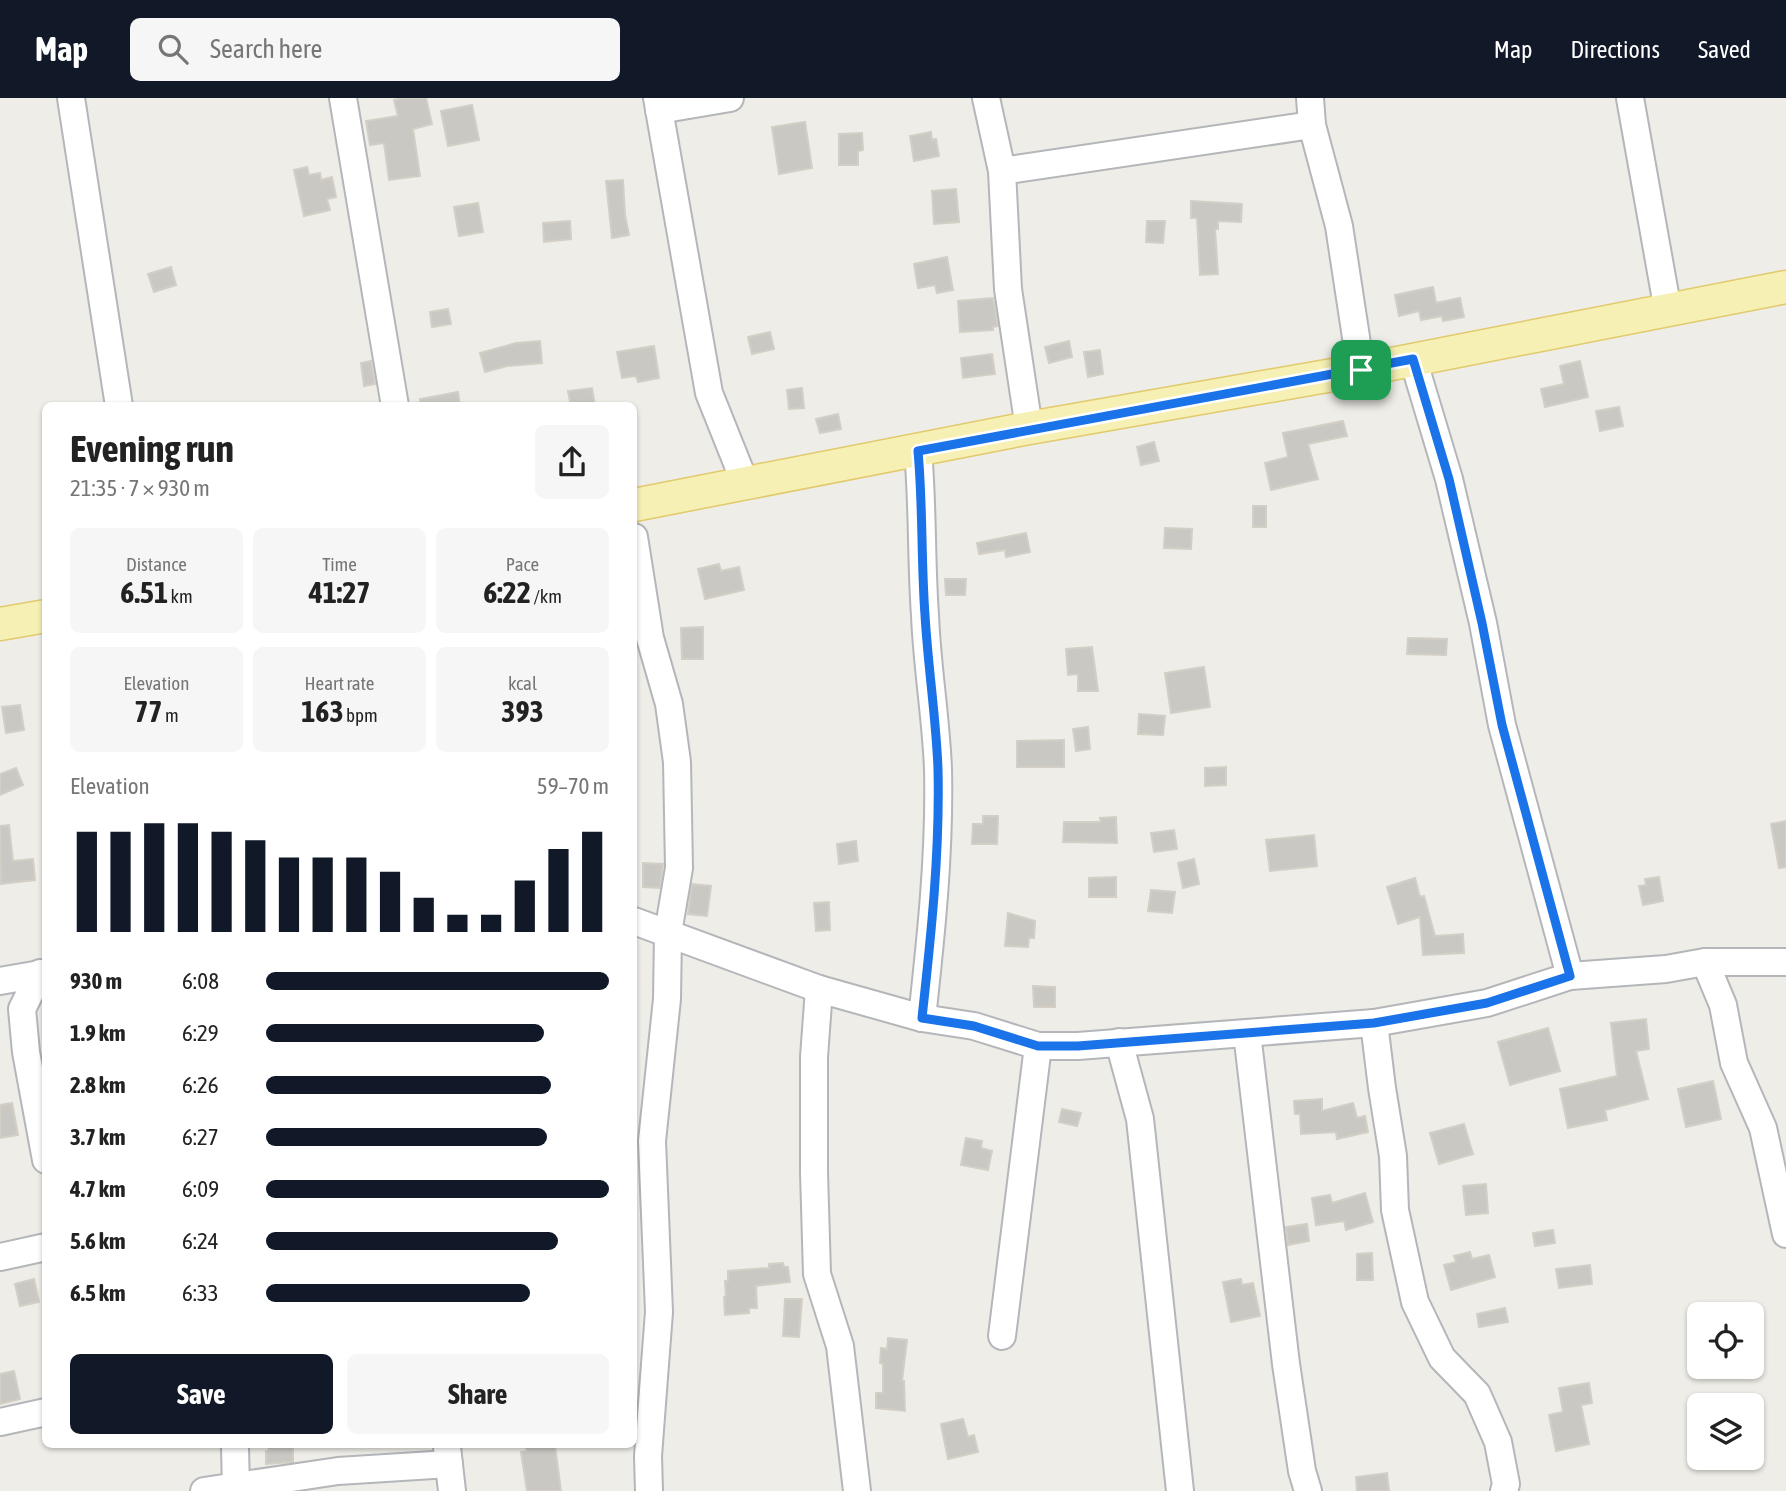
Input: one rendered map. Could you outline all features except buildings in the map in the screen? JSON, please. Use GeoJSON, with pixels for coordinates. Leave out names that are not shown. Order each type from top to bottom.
{"type":"FeatureCollection","features":[{"type":"Feature","properties":{"kind":"main road"},"geometry":{"type":"LineString","coordinates":[[637,504],[1029,428],[1361,370],[1786,287]]}},
{"type":"Feature","properties":{"kind":"main road"},"geometry":{"type":"LineString","coordinates":[[0,624],[42,617]]}},
{"type":"Feature","properties":{"kind":"street"},"geometry":{"type":"LineString","coordinates":[[71,98],[118,402]]}},
{"type":"Feature","properties":{"kind":"street"},"geometry":{"type":"LineString","coordinates":[[343,98],[394,402]]}},
{"type":"Feature","properties":{"kind":"street"},"geometry":{"type":"LineString","coordinates":[[730,98],[658,104],[709,393],[745,484]]}},
{"type":"Feature","properties":{"kind":"street"},"geometry":{"type":"LineString","coordinates":[[986,98],[1002,171],[1008,289],[1029,428]]}},
{"type":"Feature","properties":{"kind":"street"},"geometry":{"type":"LineString","coordinates":[[1310,98],[1312,125],[1339,226],[1361,370]]}},
{"type":"Feature","properties":{"kind":"street"},"geometry":{"type":"LineString","coordinates":[[1630,98],[1668,311]]}},
{"type":"Feature","properties":{"kind":"street"},"geometry":{"type":"LineString","coordinates":[[1002,171],[1312,125]]}},
{"type":"Feature","properties":{"kind":"street"},"geometry":{"type":"LineString","coordinates":[[1413,359],[1449,479],[1502,725],[1570,976]]}},
{"type":"Feature","properties":{"kind":"street"},"geometry":{"type":"LineString","coordinates":[[918,451],[923,504],[924,613],[935,710],[938,771],[931,939],[922,1018]]}},
{"type":"Feature","properties":{"kind":"street"},"geometry":{"type":"LineString","coordinates":[[637,557],[649,638],[669,704],[677,762],[679,868],[668,933],[667,999],[652,1141],[659,1312],[648,1456],[649,1491]]}},
{"type":"Feature","properties":{"kind":"street"},"geometry":{"type":"LineString","coordinates":[[637,922],[818,989],[922,1018],[974,1026],[1038,1046],[1078,1046],[1374,1023],[1487,1003],[1570,976],[1666,969],[1705,962],[1786,962]]}},
{"type":"Feature","properties":{"kind":"street"},"geometry":{"type":"LineString","coordinates":[[1705,962],[1723,1005],[1734,1063],[1763,1128],[1786,1234]]}},
{"type":"Feature","properties":{"kind":"street"},"geometry":{"type":"LineString","coordinates":[[0,981],[42,973]]}},
{"type":"Feature","properties":{"kind":"street"},"geometry":{"type":"LineString","coordinates":[[42,975],[22,1009],[26,1052],[42,1138]]}},
{"type":"Feature","properties":{"kind":"street"},"geometry":{"type":"LineString","coordinates":[[818,989],[814,1057],[817,1274],[840,1346],[858,1491]]}},
{"type":"Feature","properties":{"kind":"street"},"geometry":{"type":"LineString","coordinates":[[1374,1023],[1393,1156],[1395,1210],[1415,1302],[1442,1358],[1478,1394],[1499,1442],[1506,1484],[1504,1491]]}},
{"type":"Feature","properties":{"kind":"street"},"geometry":{"type":"LineString","coordinates":[[1247,1033],[1286,1364],[1302,1471],[1308,1491]]}},
{"type":"Feature","properties":{"kind":"street"},"geometry":{"type":"LineString","coordinates":[[1119,1042],[1140,1119],[1180,1491]]}},
{"type":"Feature","properties":{"kind":"street"},"geometry":{"type":"LineString","coordinates":[[1002,1336],[1038,1046]]}},
{"type":"Feature","properties":{"kind":"street"},"geometry":{"type":"LineString","coordinates":[[0,1257],[42,1248]]}},
{"type":"Feature","properties":{"kind":"street"},"geometry":{"type":"LineString","coordinates":[[0,1422],[42,1413]]}},
{"type":"Feature","properties":{"kind":"street"},"geometry":{"type":"LineString","coordinates":[[235,1448],[236,1488]]}},
{"type":"Feature","properties":{"kind":"street"},"geometry":{"type":"LineString","coordinates":[[204,1491],[448,1455],[452,1491]]}},
{"type":"Feature","properties":{"kind":"route"},"geometry":{"type":"LineString","coordinates":[[1413,359],[1449,479],[1502,725],[1570,976],[1487,1003],[1374,1023],[1078,1046],[1038,1046],[974,1026],[922,1018],[931,939],[938,771],[935,710],[924,613],[923,504],[918,451],[1029,428],[1361,370],[1413,359]]}}]}
